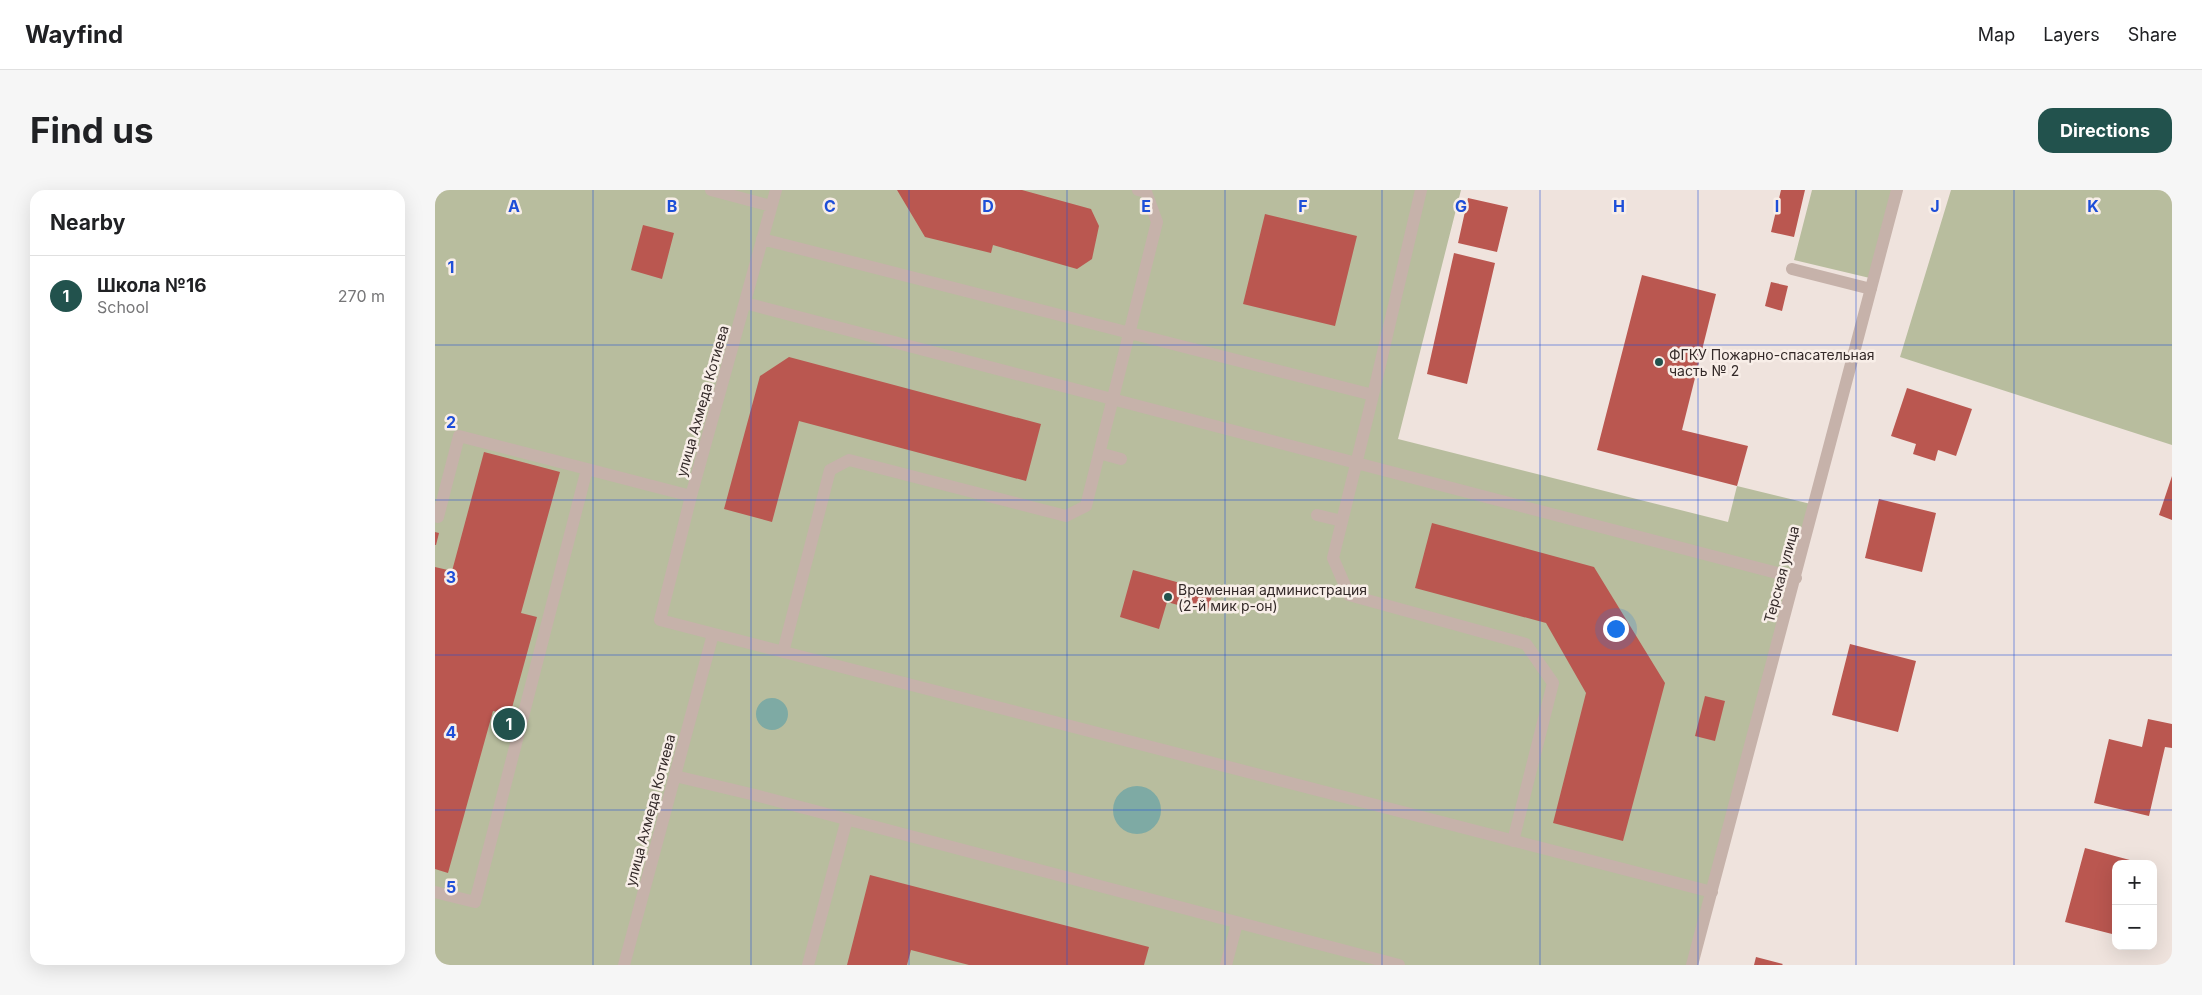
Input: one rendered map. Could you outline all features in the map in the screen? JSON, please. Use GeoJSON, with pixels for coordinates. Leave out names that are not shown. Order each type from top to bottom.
{"type":"FeatureCollection","features":[{"type":"Feature","properties":{"kind":"street"},"geometry":{"type":"LineString","coordinates":[[711,190],[771,206]]}},
{"type":"Feature","properties":{"kind":"street","name":"улица Ахмеда Котиева"},"geometry":{"type":"LineString","coordinates":[[624,965],[713,634],[660,620],[691,496],[776,190]]}},
{"type":"Feature","properties":{"kind":"street"},"geometry":{"type":"LineString","coordinates":[[783,652],[830,470],[849,460],[1066,516],[1086,506],[1157,222],[1146,192],[1138,190]]}},
{"type":"Feature","properties":{"kind":"street"},"geometry":{"type":"LineString","coordinates":[[1421,190],[1333,558],[1349,596],[1526,644],[1553,683],[1513,841]]}},
{"type":"Feature","properties":{"kind":"street","name":"Терская улица"},"geometry":{"type":"LineString","coordinates":[[1692,965],[1796,578],[1897,190]]}},
{"type":"Feature","properties":{"kind":"street"},"geometry":{"type":"LineString","coordinates":[[762,239],[1373,395]]}},
{"type":"Feature","properties":{"kind":"street"},"geometry":{"type":"LineString","coordinates":[[1793,269],[1871,288]]}},
{"type":"Feature","properties":{"kind":"street"},"geometry":{"type":"LineString","coordinates":[[745,303],[1796,578]]}},
{"type":"Feature","properties":{"kind":"street"},"geometry":{"type":"LineString","coordinates":[[435,516],[438,516],[459,436],[691,496]]}},
{"type":"Feature","properties":{"kind":"street"},"geometry":{"type":"LineString","coordinates":[[1099,453],[1121,459]]}},
{"type":"Feature","properties":{"kind":"street"},"geometry":{"type":"LineString","coordinates":[[435,892],[475,902],[587,468]]}},
{"type":"Feature","properties":{"kind":"street"},"geometry":{"type":"LineString","coordinates":[[1317,514],[1342,521]]}},
{"type":"Feature","properties":{"kind":"street"},"geometry":{"type":"LineString","coordinates":[[713,634],[1712,892]]}},
{"type":"Feature","properties":{"kind":"street"},"geometry":{"type":"LineString","coordinates":[[675,776],[1399,965]]}},
{"type":"Feature","properties":{"kind":"street"},"geometry":{"type":"LineString","coordinates":[[808,965],[847,820]]}},
{"type":"Feature","properties":{"kind":"street"},"geometry":{"type":"LineString","coordinates":[[1226,965],[1237,923]]}},
{"type":"Feature","properties":{"kind":"green space"},"geometry":{"type":"Polygon","coordinates":[[[435,190],[1461,190],[1398,439],[1728,522],[1737,486],[1815,505],[1692,965],[435,965],[435,190]]]}},
{"type":"Feature","properties":{"kind":"green space"},"geometry":{"type":"Polygon","coordinates":[[[1812,190],[1897,190],[1874,279],[1794,260],[1812,190]]]}},
{"type":"Feature","properties":{"kind":"green space"},"geometry":{"type":"Polygon","coordinates":[[[1951,190],[2172,190],[2172,445],[1900,357],[1951,190]]]}},
{"type":"Feature","properties":{"kind":"water"},"geometry":{"type":"Polygon","coordinates":[[[772,698],[778,699],[783,703],[787,708],[787,720],[783,725],[778,729],[772,730],[766,729],[761,725],[757,720],[756,714],[757,708],[761,703],[766,699],[772,698]]]}},
{"type":"Feature","properties":{"kind":"water"},"geometry":{"type":"Polygon","coordinates":[[[1137,786],[1146,788],[1154,793],[1159,801],[1161,810],[1159,819],[1154,827],[1146,832],[1137,834],[1128,832],[1120,827],[1115,819],[1113,810],[1115,801],[1120,793],[1128,788],[1137,786]]]}},
{"type":"Feature","properties":{"kind":"building"},"geometry":{"type":"Polygon","coordinates":[[[897,190],[1022,190],[1091,209],[1099,226],[1092,259],[1077,269],[993,245],[991,253],[925,237],[897,190]]]}},
{"type":"Feature","properties":{"kind":"building"},"geometry":{"type":"Polygon","coordinates":[[[1781,190],[1805,190],[1794,237],[1771,232],[1781,190]]]}},
{"type":"Feature","properties":{"kind":"building"},"geometry":{"type":"Polygon","coordinates":[[[1468,198],[1508,207],[1497,252],[1458,243],[1468,198]]]}},
{"type":"Feature","properties":{"kind":"building"},"geometry":{"type":"Polygon","coordinates":[[[1265,214],[1357,236],[1335,326],[1243,304],[1265,214]]]}},
{"type":"Feature","properties":{"kind":"building"},"geometry":{"type":"Polygon","coordinates":[[[643,225],[674,233],[662,279],[631,270],[643,225]]]}},
{"type":"Feature","properties":{"kind":"building"},"geometry":{"type":"Polygon","coordinates":[[[1454,253],[1495,263],[1467,384],[1427,374],[1454,253]]]}},
{"type":"Feature","properties":{"kind":"building","name":"ФГКУ Пожарно-спасательная часть № 2"},"geometry":{"type":"Polygon","coordinates":[[[1642,275],[1716,294],[1682,430],[1748,446],[1737,486],[1597,450],[1642,275]]]}},
{"type":"Feature","properties":{"kind":"building"},"geometry":{"type":"Polygon","coordinates":[[[1771,282],[1788,286],[1782,311],[1765,306],[1771,282]]]}},
{"type":"Feature","properties":{"kind":"building"},"geometry":{"type":"Polygon","coordinates":[[[789,357],[1041,424],[1026,481],[799,421],[772,522],[724,509],[760,376],[789,357]]]}},
{"type":"Feature","properties":{"kind":"building"},"geometry":{"type":"Polygon","coordinates":[[[1907,388],[1972,409],[1956,456],[1938,450],[1935,461],[1913,454],[1916,444],[1891,436],[1907,388]]]}},
{"type":"Feature","properties":{"kind":"building"},"geometry":{"type":"Polygon","coordinates":[[[484,452],[560,472],[521,613],[537,617],[510,715],[493,711],[448,873],[435,869],[435,567],[452,571],[484,452]]]}},
{"type":"Feature","properties":{"kind":"building"},"geometry":{"type":"Polygon","coordinates":[[[2172,476],[2172,520],[2159,515],[2172,476]]]}},
{"type":"Feature","properties":{"kind":"building"},"geometry":{"type":"Polygon","coordinates":[[[1879,499],[1936,513],[1922,572],[1865,558],[1879,499]]]}},
{"type":"Feature","properties":{"kind":"building"},"geometry":{"type":"Polygon","coordinates":[[[1432,523],[1594,567],[1665,683],[1623,841],[1553,823],[1586,693],[1546,623],[1415,588],[1432,523]]]}},
{"type":"Feature","properties":{"kind":"building"},"geometry":{"type":"Polygon","coordinates":[[[435,532],[439,533],[436,545],[435,545],[435,532]]]}},
{"type":"Feature","properties":{"kind":"building","name":"Временная администрация (2-й мик р-он)"},"geometry":{"type":"Polygon","coordinates":[[[1133,570],[1213,592],[1207,613],[1167,602],[1159,629],[1120,617],[1133,570]]]}},
{"type":"Feature","properties":{"kind":"building"},"geometry":{"type":"Polygon","coordinates":[[[1850,644],[1916,661],[1898,732],[1832,715],[1850,644]]]}},
{"type":"Feature","properties":{"kind":"building"},"geometry":{"type":"Polygon","coordinates":[[[1705,696],[1725,701],[1715,741],[1695,736],[1705,696]]]}},
{"type":"Feature","properties":{"kind":"building"},"geometry":{"type":"Polygon","coordinates":[[[2148,719],[2172,724],[2172,748],[2165,747],[2149,816],[2094,803],[2109,739],[2142,747],[2148,719]]]}},
{"type":"Feature","properties":{"kind":"building"},"geometry":{"type":"Polygon","coordinates":[[[2085,848],[2130,860],[2112,860],[2112,934],[2065,922],[2085,848]]]}},
{"type":"Feature","properties":{"kind":"building"},"geometry":{"type":"Polygon","coordinates":[[[870,875],[1149,947],[1144,965],[969,965],[911,950],[907,965],[847,965],[870,875]]]}},
{"type":"Feature","properties":{"kind":"building"},"geometry":{"type":"Polygon","coordinates":[[[1756,957],[1783,964],[1754,965],[1756,957]]]}},
{"type":"Feature","properties":{"kind":"place","name":"ФГКУ Пожарно-спасательная часть № 2"},"geometry":{"type":"Point","coordinates":[1659,362]}},
{"type":"Feature","properties":{"kind":"place","name":"Временная администрация (2-й мик р-он)"},"geometry":{"type":"Point","coordinates":[1168,597]}},
{"type":"Feature","properties":{"kind":"place","name":"Школа №16"},"geometry":{"type":"Point","coordinates":[509,724]}}]}
